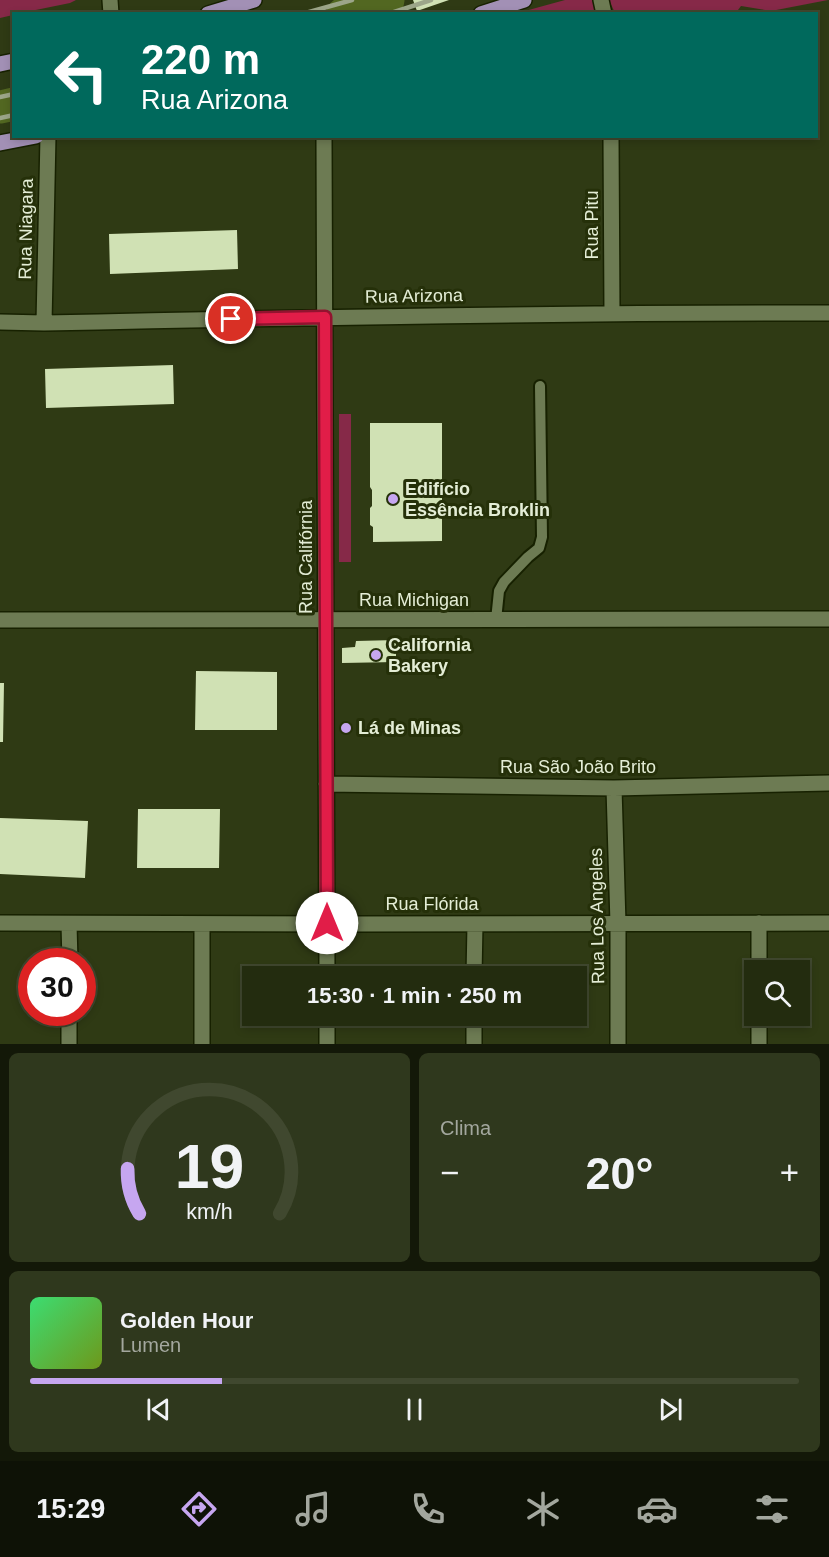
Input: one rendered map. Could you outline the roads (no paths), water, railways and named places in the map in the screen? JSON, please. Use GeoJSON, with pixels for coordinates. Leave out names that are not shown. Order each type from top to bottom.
{"type":"FeatureCollection","features":[{"type":"Feature","properties":{"kind":"main road"},"geometry":{"type":"LineString","coordinates":[[215,12],[254,0]]}},
{"type":"Feature","properties":{"kind":"main road"},"geometry":{"type":"LineString","coordinates":[[487,12],[524,0]]}},
{"type":"Feature","properties":{"kind":"main road"},"geometry":{"type":"LineString","coordinates":[[0,144],[27,138]]}},
{"type":"Feature","properties":{"kind":"street","name":"Rua Niagara"},"geometry":{"type":"LineString","coordinates":[[44,323],[48,138]]}},
{"type":"Feature","properties":{"kind":"street","name":"Rua Califórnia"},"geometry":{"type":"LineString","coordinates":[[324,138],[327,966]]}},
{"type":"Feature","properties":{"kind":"street","name":"Rua Pitu"},"geometry":{"type":"LineString","coordinates":[[611,138],[612,313]]}},
{"type":"Feature","properties":{"kind":"street","name":"Rua Arizona"},"geometry":{"type":"LineString","coordinates":[[0,322],[612,313],[829,313]]}},
{"type":"Feature","properties":{"kind":"street","name":"Rua Michigan"},"geometry":{"type":"LineString","coordinates":[[0,620],[829,619]]}},
{"type":"Feature","properties":{"kind":"street","name":"Rua São João Brito"},"geometry":{"type":"LineString","coordinates":[[326,784],[614,788],[829,783]]}},
{"type":"Feature","properties":{"kind":"street","name":"Rua Los Angeles"},"geometry":{"type":"LineString","coordinates":[[614,788],[618,924],[618,1044]]}},
{"type":"Feature","properties":{"kind":"street","name":"Rua Flórida"},"geometry":{"type":"LineString","coordinates":[[0,923],[829,923]]}},
{"type":"Feature","properties":{"kind":"street"},"geometry":{"type":"LineString","coordinates":[[759,923],[759,960]]}},
{"type":"Feature","properties":{"kind":"street"},"geometry":{"type":"LineString","coordinates":[[69,924],[70,948]]}},
{"type":"Feature","properties":{"kind":"street"},"geometry":{"type":"LineString","coordinates":[[202,924],[202,1044]]}},
{"type":"Feature","properties":{"kind":"street"},"geometry":{"type":"LineString","coordinates":[[474,966],[475,924]]}},
{"type":"Feature","properties":{"kind":"street"},"geometry":{"type":"LineString","coordinates":[[69,1026],[69,1044]]}},
{"type":"Feature","properties":{"kind":"street"},"geometry":{"type":"LineString","coordinates":[[327,1026],[327,1044]]}},
{"type":"Feature","properties":{"kind":"street"},"geometry":{"type":"LineString","coordinates":[[474,1026],[474,1044]]}},
{"type":"Feature","properties":{"kind":"street"},"geometry":{"type":"LineString","coordinates":[[759,1026],[759,1044]]}},
{"type":"Feature","properties":{"kind":"lane"},"geometry":{"type":"LineString","coordinates":[[496,620],[499,591],[504,582],[538,548],[542,537],[540,386]]}},
{"type":"Feature","properties":{"kind":"waterway"},"geometry":{"type":"LineString","coordinates":[[349,12],[388,0]]}},
{"type":"Feature","properties":{"kind":"waterway"},"geometry":{"type":"LineString","coordinates":[[0,107],[12,104]]}},
{"type":"Feature","properties":{"kind":"railway"},"geometry":{"type":"LineString","coordinates":[[309,12],[352,0]]}},
{"type":"Feature","properties":{"kind":"railway"},"geometry":{"type":"LineString","coordinates":[[394,12],[431,0]]}},
{"type":"Feature","properties":{"kind":"railway"},"geometry":{"type":"LineString","coordinates":[[0,97],[12,94]]}},
{"type":"Feature","properties":{"kind":"railway"},"geometry":{"type":"LineString","coordinates":[[0,118],[12,115]]}},
{"type":"Feature","properties":{"kind":"place","name":"Edifício Essência Broklin"},"geometry":{"type":"Point","coordinates":[393,499]}},
{"type":"Feature","properties":{"kind":"place","name":"California Bakery"},"geometry":{"type":"Point","coordinates":[376,655]}},
{"type":"Feature","properties":{"kind":"place","name":"Lá de Minas"},"geometry":{"type":"Point","coordinates":[346,728]}}]}
